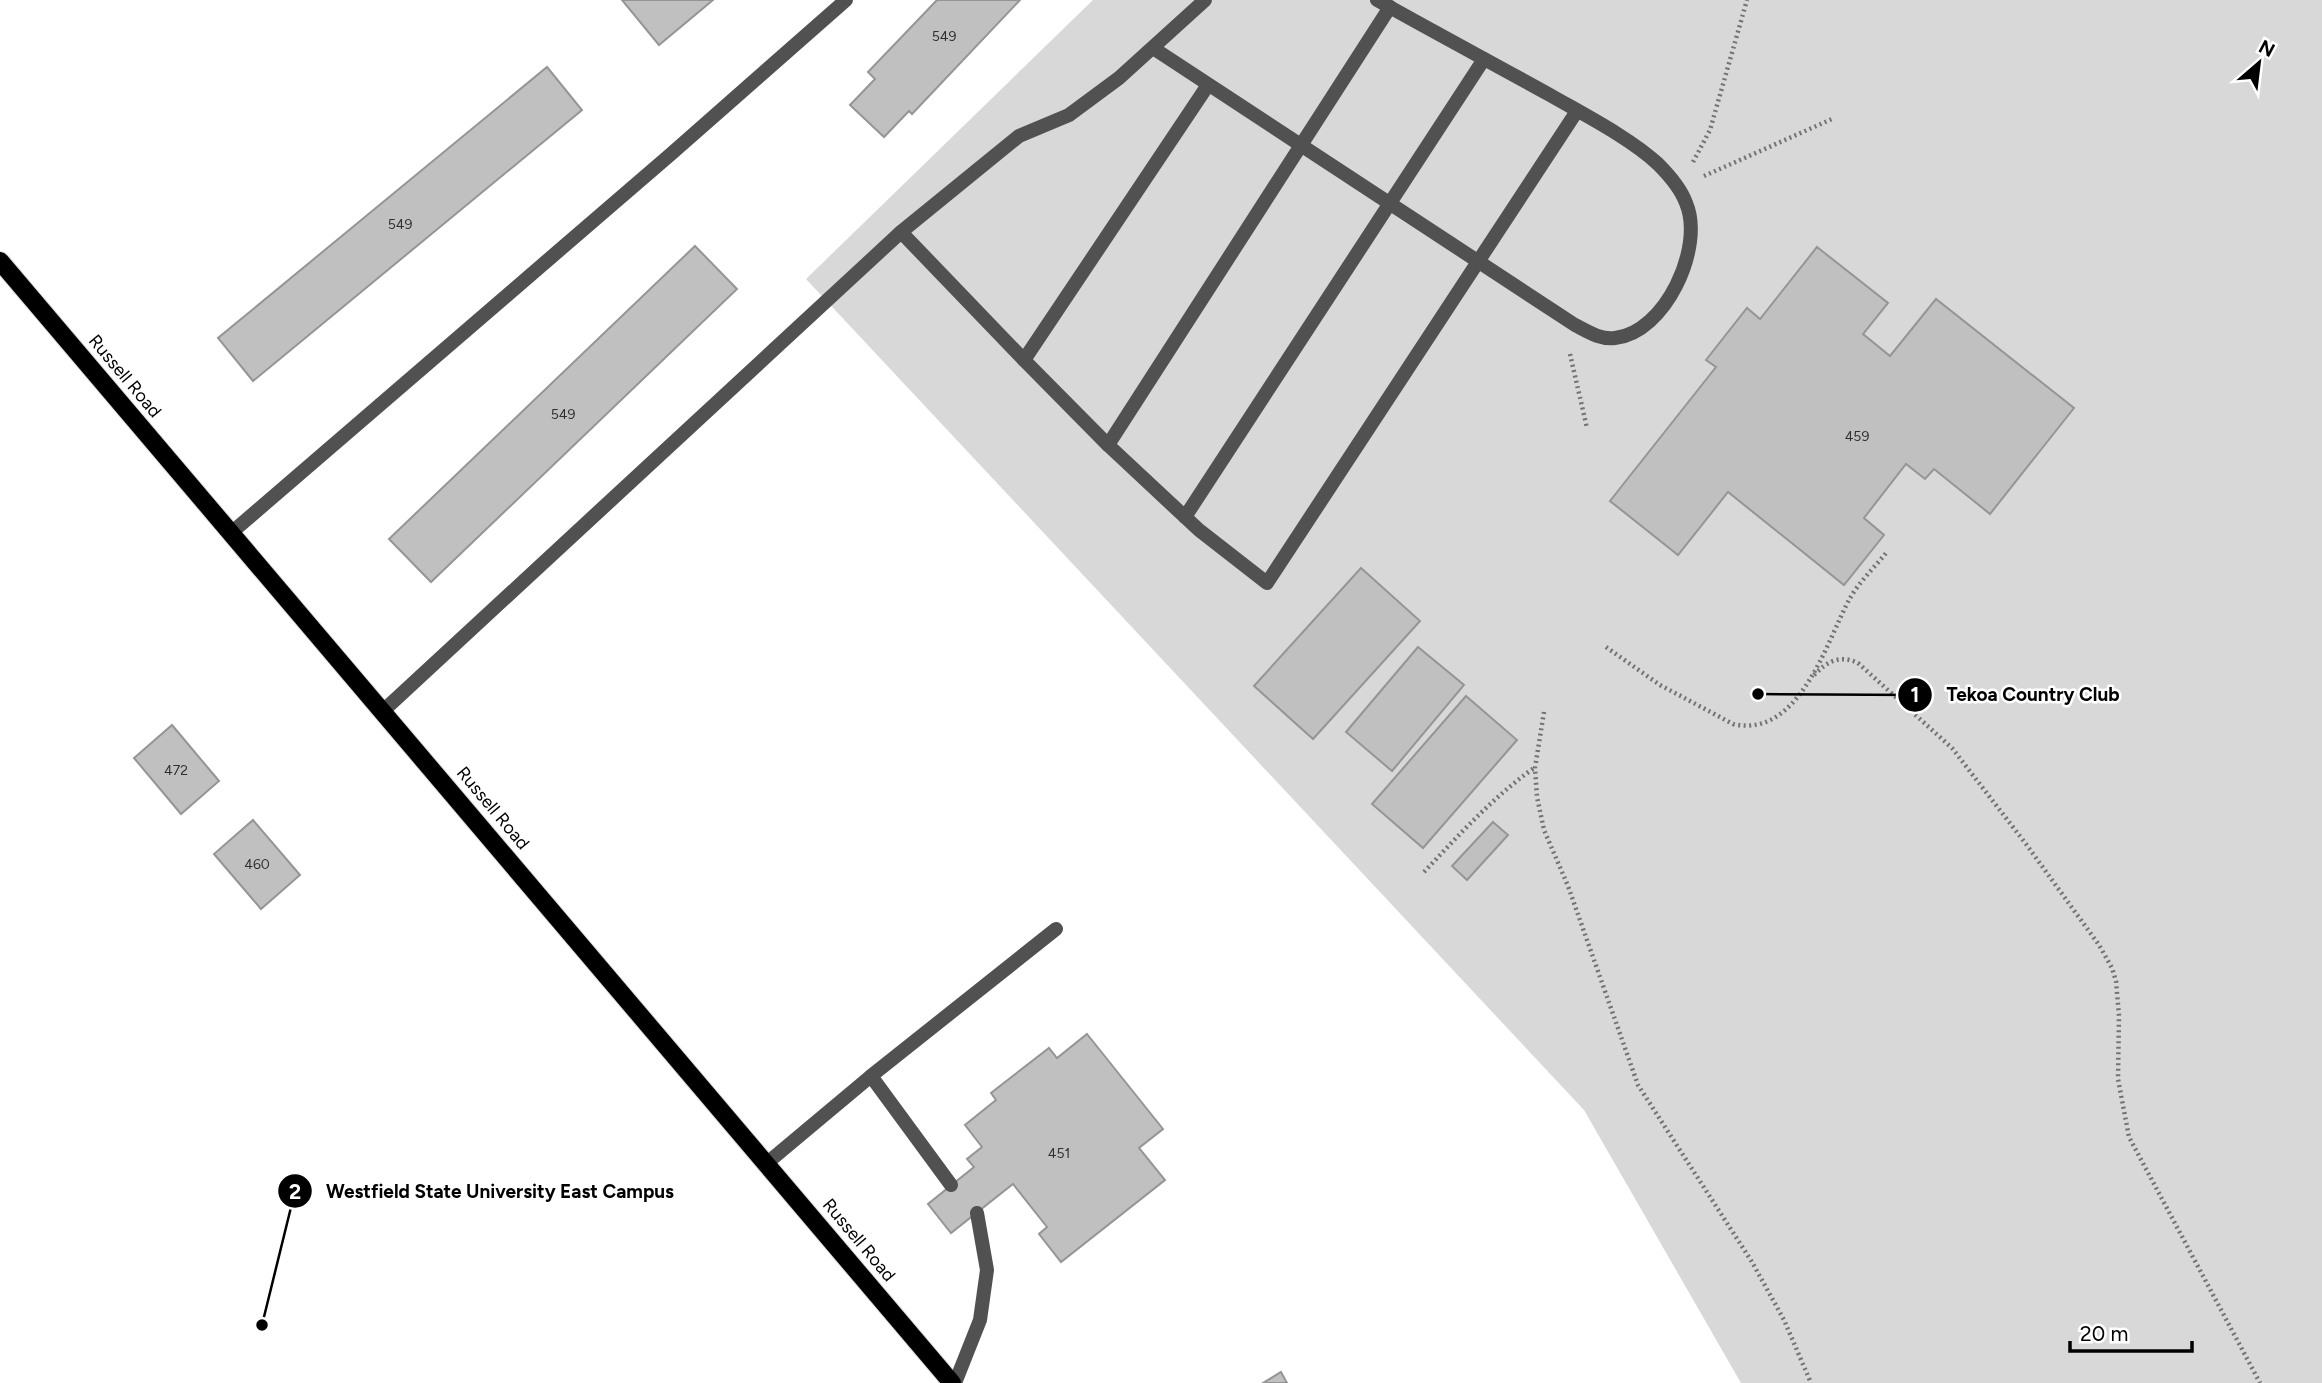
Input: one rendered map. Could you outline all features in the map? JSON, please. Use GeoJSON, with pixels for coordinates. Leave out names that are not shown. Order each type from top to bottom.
{"type":"FeatureCollection","features":[{"type":"Feature","properties":{"kind":"main road","name":"Russell Road"},"geometry":{"type":"LineString","coordinates":[[0,261],[953,1383]]}},
{"type":"Feature","properties":{"kind":"lane"},"geometry":{"type":"LineString","coordinates":[[231,533],[846,0]]}},
{"type":"Feature","properties":{"kind":"lane"},"geometry":{"type":"LineString","coordinates":[[383,711],[901,232],[1019,136],[1069,114],[1119,78],[1205,0]]}},
{"type":"Feature","properties":{"kind":"lane"},"geometry":{"type":"LineString","coordinates":[[1108,445],[1301,146],[1383,4],[1577,111],[1657,164],[1687,203],[1692,242],[1687,263],[1662,308],[1652,320],[1636,332],[1615,338],[1600,337],[1478,262],[1390,205],[1301,146],[1208,85],[1153,48]]}},
{"type":"Feature","properties":{"kind":"lane"},"geometry":{"type":"LineString","coordinates":[[1185,517],[1484,59]]}},
{"type":"Feature","properties":{"kind":"lane"},"geometry":{"type":"LineString","coordinates":[[1024,360],[1208,85]]}},
{"type":"Feature","properties":{"kind":"lane"},"geometry":{"type":"LineString","coordinates":[[901,232],[1108,445],[1185,517],[1267,583],[1577,111]]}},
{"type":"Feature","properties":{"kind":"lane"},"geometry":{"type":"LineString","coordinates":[[767,1163],[871,1076],[1056,929]]}},
{"type":"Feature","properties":{"kind":"lane"},"geometry":{"type":"LineString","coordinates":[[871,1076],[951,1185]]}},
{"type":"Feature","properties":{"kind":"lane"},"geometry":{"type":"LineString","coordinates":[[953,1383],[980,1320],[987,1270],[977,1213]]}},
{"type":"Feature","properties":{"kind":"path"},"geometry":{"type":"LineString","coordinates":[[1674,184],[1693,161],[1710,130],[1747,0]]}},
{"type":"Feature","properties":{"kind":"path"},"geometry":{"type":"LineString","coordinates":[[1674,184],[1832,119]]}},
{"type":"Feature","properties":{"kind":"path"},"geometry":{"type":"LineString","coordinates":[[1562,316],[1587,428]]}},
{"type":"Feature","properties":{"kind":"path"},"geometry":{"type":"LineString","coordinates":[[1814,675],[1851,596],[1886,553]]}},
{"type":"Feature","properties":{"kind":"path"},"geometry":{"type":"LineString","coordinates":[[1605,647],[1660,685],[1733,724],[1743,726],[1765,721],[1780,713],[1796,699],[1824,665],[1838,659],[1858,663],[1952,748],[2026,844],[2099,945],[2112,968],[2119,1016],[2118,1079],[2129,1137],[2260,1383]]}},
{"type":"Feature","properties":{"kind":"path"},"geometry":{"type":"LineString","coordinates":[[1544,712],[1535,768],[1537,797],[1544,830],[1568,886],[1638,1085],[1752,1262],[1784,1320],[1811,1383]]}},
{"type":"Feature","properties":{"kind":"path"},"geometry":{"type":"LineString","coordinates":[[1424,872],[1513,783],[1535,768]]}},
{"type":"Feature","properties":{"kind":"shaded area"},"geometry":{"type":"Polygon","coordinates":[[[1093,0],[2322,0],[2322,1383],[1741,1383],[1584,1110],[806,279],[1093,0]]]}},
{"type":"Feature","properties":{"kind":"building"},"geometry":{"type":"Polygon","coordinates":[[[622,0],[713,0],[659,45],[622,0]]]}},
{"type":"Feature","properties":{"kind":"building"},"geometry":{"type":"Polygon","coordinates":[[[937,0],[1020,0],[912,114],[909,111],[884,137],[850,105],[875,79],[868,72],[937,0]]]}},
{"type":"Feature","properties":{"kind":"building"},"geometry":{"type":"Polygon","coordinates":[[[547,67],[582,110],[253,381],[218,338],[547,67]]]}},
{"type":"Feature","properties":{"kind":"building"},"geometry":{"type":"Polygon","coordinates":[[[695,246],[737,289],[431,582],[389,539],[695,246]]]}},
{"type":"Feature","properties":{"kind":"building"},"geometry":{"type":"Polygon","coordinates":[[[1817,247],[1888,303],[1863,334],[1890,356],[1936,299],[2074,408],[1990,514],[1934,469],[1925,479],[1906,464],[1864,518],[1884,535],[1844,585],[1728,492],[1678,555],[1610,501],[1716,367],[1706,360],[1747,308],[1760,319],[1817,247]]]}},
{"type":"Feature","properties":{"kind":"building"},"geometry":{"type":"Polygon","coordinates":[[[1361,568],[1420,621],[1313,739],[1254,686],[1361,568]]]}},
{"type":"Feature","properties":{"kind":"building"},"geometry":{"type":"Polygon","coordinates":[[[1418,647],[1464,685],[1392,771],[1346,732],[1418,647]]]}},
{"type":"Feature","properties":{"kind":"building"},"geometry":{"type":"Polygon","coordinates":[[[1466,696],[1517,740],[1423,848],[1372,804],[1466,696]]]}},
{"type":"Feature","properties":{"kind":"building"},"geometry":{"type":"Polygon","coordinates":[[[172,725],[219,781],[181,814],[134,758],[172,725]]]}},
{"type":"Feature","properties":{"kind":"building"},"geometry":{"type":"Polygon","coordinates":[[[253,820],[300,875],[261,909],[214,854],[253,820]]]}},
{"type":"Feature","properties":{"kind":"building"},"geometry":{"type":"Polygon","coordinates":[[[1493,822],[1508,835],[1467,880],[1452,866],[1493,822]]]}},
{"type":"Feature","properties":{"kind":"building"},"geometry":{"type":"Polygon","coordinates":[[[1087,1034],[1163,1129],[1139,1148],[1165,1180],[1061,1262],[1039,1234],[1047,1227],[1013,1184],[951,1233],[928,1204],[974,1167],[967,1159],[982,1147],[965,1125],[996,1100],[991,1093],[1049,1048],[1057,1058],[1087,1034]]]}},
{"type":"Feature","properties":{"kind":"building"},"geometry":{"type":"Polygon","coordinates":[[[1281,1372],[1287,1383],[1263,1383],[1281,1372]]]}},
{"type":"Feature","properties":{"kind":"place","name":"Tekoa Country Club"},"geometry":{"type":"Point","coordinates":[1758,694]}},
{"type":"Feature","properties":{"kind":"place","name":"Westfield State University East Campus"},"geometry":{"type":"Point","coordinates":[262,1325]}}]}
